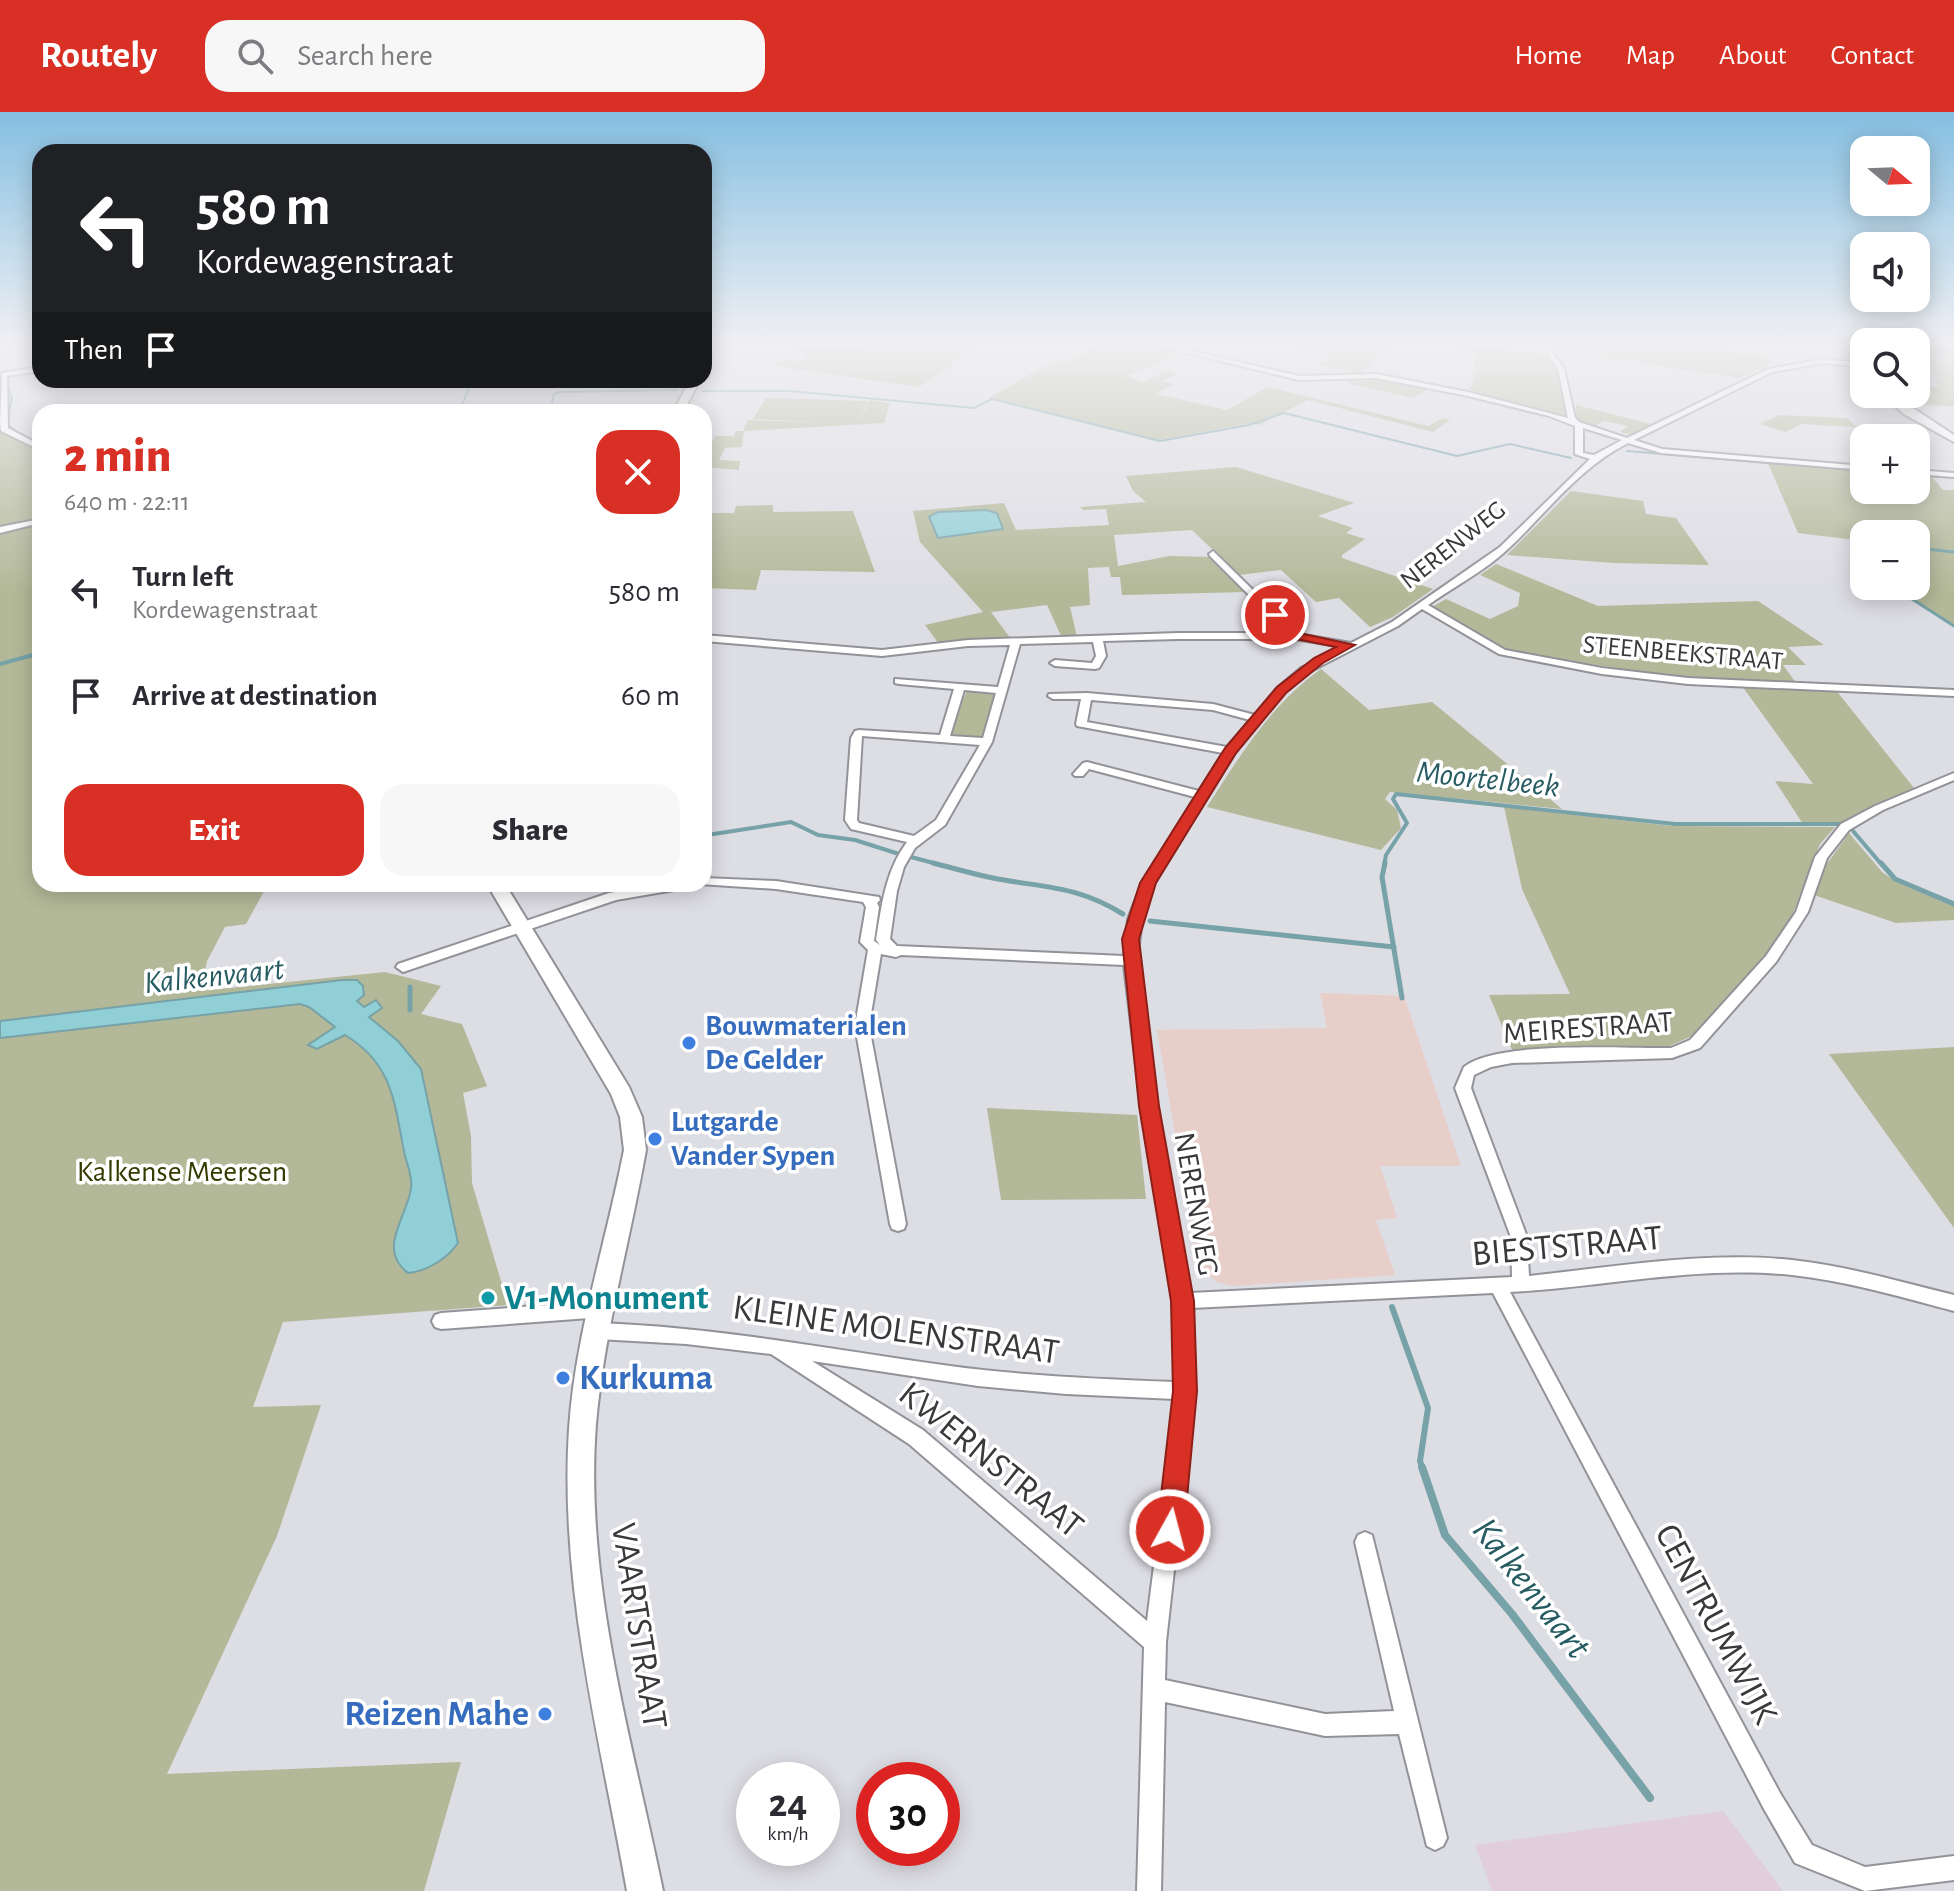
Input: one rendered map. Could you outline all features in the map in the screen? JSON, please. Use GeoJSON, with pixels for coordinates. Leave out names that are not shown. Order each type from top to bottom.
{"type":"FeatureCollection","features":[{"type":"Feature","properties":{"kind":"main road","name":"VAARTSTRAAT"},"geometry":{"type":"LineString","coordinates":[[501,892],[606,1065],[631,1117],[635,1150],[589,1377],[581,1464],[586,1574],[645,1891]]}},
{"type":"Feature","properties":{"kind":"street"},"geometry":{"type":"LineString","coordinates":[[4,428],[32,444]]}},
{"type":"Feature","properties":{"kind":"street"},"geometry":{"type":"LineString","coordinates":[[1579,428],[1579,454],[1596,458]]}},
{"type":"Feature","properties":{"kind":"street"},"geometry":{"type":"LineString","coordinates":[[1590,428],[1626,442],[1700,455],[1850,467]]}},
{"type":"Feature","properties":{"kind":"street","name":"NERENWEG"},"geometry":{"type":"LineString","coordinates":[[1149,1891],[1155,1642],[1185,1391],[1183,1301],[1149,1106],[1130,961],[1135,919],[1148,883],[1230,751],[1255,718],[1305,670],[1395,624],[1423,606],[1503,549],[1596,458],[1654,428]]}},
{"type":"Feature","properties":{"kind":"street"},"geometry":{"type":"LineString","coordinates":[[1930,473],[1954,475]]}},
{"type":"Feature","properties":{"kind":"street"},"geometry":{"type":"LineString","coordinates":[[0,530],[32,523]]}},
{"type":"Feature","properties":{"kind":"street"},"geometry":{"type":"LineString","coordinates":[[1213,554],[1295,636]]}},
{"type":"Feature","properties":{"kind":"street","name":"STEENBEEKSTRAAT"},"geometry":{"type":"LineString","coordinates":[[1423,606],[1502,652],[1602,671],[1688,681],[1954,693]]}},
{"type":"Feature","properties":{"kind":"street"},"geometry":{"type":"LineString","coordinates":[[712,639],[882,653],[1016,641],[1097,638],[1295,636],[1349,645]]}},
{"type":"Feature","properties":{"kind":"street"},"geometry":{"type":"LineString","coordinates":[[1055,663],[1095,666],[1101,656],[1097,638]]}},
{"type":"Feature","properties":{"kind":"street"},"geometry":{"type":"LineString","coordinates":[[886,902],[904,856],[916,840],[932,834],[941,822],[987,742],[1016,641]]}},
{"type":"Feature","properties":{"kind":"street"},"geometry":{"type":"LineString","coordinates":[[899,681],[1001,690]]}},
{"type":"Feature","properties":{"kind":"street"},"geometry":{"type":"LineString","coordinates":[[944,739],[960,687]]}},
{"type":"Feature","properties":{"kind":"street"},"geometry":{"type":"LineString","coordinates":[[1053,696],[1213,707],[1255,718]]}},
{"type":"Feature","properties":{"kind":"street"},"geometry":{"type":"LineString","coordinates":[[1087,696],[1081,724],[1230,751]]}},
{"type":"Feature","properties":{"kind":"street"},"geometry":{"type":"LineString","coordinates":[[916,840],[855,826],[851,820],[856,738],[859,733],[987,742]]}},
{"type":"Feature","properties":{"kind":"street"},"geometry":{"type":"LineString","coordinates":[[1095,754],[1083,769],[1201,795]]}},
{"type":"Feature","properties":{"kind":"street","name":"MEIRESTRAAT"},"geometry":{"type":"LineString","coordinates":[[1521,1284],[1519,1237],[1463,1088],[1464,1078],[1471,1068],[1502,1058],[1672,1053],[1695,1044],[1771,959],[1802,912],[1821,857],[1845,827],[1879,808],[1954,776]]}},
{"type":"Feature","properties":{"kind":"street"},"geometry":{"type":"LineString","coordinates":[[712,882],[776,885],[886,902]]}},
{"type":"Feature","properties":{"kind":"street"},"geometry":{"type":"LineString","coordinates":[[403,967],[522,926],[536,925],[614,896],[638,892]]}},
{"type":"Feature","properties":{"kind":"street"},"geometry":{"type":"LineString","coordinates":[[867,899],[873,907],[867,942],[875,949],[1130,961]]}},
{"type":"Feature","properties":{"kind":"street"},"geometry":{"type":"LineString","coordinates":[[886,902],[889,907],[883,940],[896,952]]}},
{"type":"Feature","properties":{"kind":"street"},"geometry":{"type":"LineString","coordinates":[[875,949],[865,993],[862,1026],[898,1224]]}},
{"type":"Feature","properties":{"kind":"street","name":"BIESTSTRAAT"},"geometry":{"type":"LineString","coordinates":[[1183,1301],[1498,1286],[1716,1265],[1791,1267],[1853,1277],[1954,1303]]}},
{"type":"Feature","properties":{"kind":"street","name":"CENTRUMWIJK"},"geometry":{"type":"LineString","coordinates":[[1498,1286],[1772,1801],[1804,1854],[1865,1879],[1954,1868]]}},
{"type":"Feature","properties":{"kind":"street","name":"KLEINE MOLENSTRAAT"},"geometry":{"type":"LineString","coordinates":[[441,1321],[601,1320],[951,1374],[1086,1388],[1185,1391]]}},
{"type":"Feature","properties":{"kind":"street","name":"KWERNSTRAAT"},"geometry":{"type":"LineString","coordinates":[[773,1346],[916,1437],[1155,1642]]}},
{"type":"Feature","properties":{"kind":"street"},"geometry":{"type":"LineString","coordinates":[[1365,1542],[1435,1838]]}},
{"type":"Feature","properties":{"kind":"street"},"geometry":{"type":"LineString","coordinates":[[1153,1688],[1325,1725],[1407,1722]]}},
{"type":"Feature","properties":{"kind":"shaded area"},"geometry":{"type":"Polygon","coordinates":[[[1320,993],[1404,996],[1461,1166],[1380,1166],[1397,1218],[1376,1220],[1395,1275],[1233,1286],[1217,1282],[1198,1265],[1157,1030],[1327,1028],[1320,993]]]}},
{"type":"Feature","properties":{"kind":"shaded area"},"geometry":{"type":"Polygon","coordinates":[[[1723,1811],[1783,1891],[1492,1891],[1475,1845],[1723,1811]]]}},
{"type":"Feature","properties":{"kind":"green space"},"geometry":{"type":"Polygon","coordinates":[[[744,428],[796,428],[744,431],[742,447],[725,448],[719,460],[740,461],[739,470],[712,468],[712,442],[715,436],[734,436],[736,431],[744,428]]]}},
{"type":"Feature","properties":{"kind":"green space"},"geometry":{"type":"Polygon","coordinates":[[[1111,428],[1225,428],[1159,440],[1111,428]]]}},
{"type":"Feature","properties":{"kind":"green space"},"geometry":{"type":"Polygon","coordinates":[[[1417,428],[1439,428],[1433,432],[1417,428]]]}},
{"type":"Feature","properties":{"kind":"green space"},"geometry":{"type":"Polygon","coordinates":[[[1625,428],[1644,428],[1632,435],[1620,432],[1625,428]]]}},
{"type":"Feature","properties":{"kind":"green space"},"geometry":{"type":"Polygon","coordinates":[[[1773,428],[1793,428],[1786,432],[1773,428]]]}},
{"type":"Feature","properties":{"kind":"green space","name":"Kalkense Meersen"},"geometry":{"type":"Polygon","coordinates":[[[0,429],[32,447],[32,892],[264,892],[246,924],[225,927],[207,961],[201,991],[385,972],[441,986],[421,1014],[462,1024],[487,1086],[463,1093],[471,1136],[472,1183],[508,1305],[283,1322],[253,1407],[321,1405],[277,1536],[167,1774],[461,1762],[424,1891],[0,1891],[0,429]]]}},
{"type":"Feature","properties":{"kind":"green space"},"geometry":{"type":"Polygon","coordinates":[[[1768,463],[1850,470],[1850,504],[1930,504],[1932,477],[1943,490],[1954,490],[1954,625],[1915,600],[1930,600],[1930,520],[1850,520],[1850,539],[1798,533],[1768,463]]]}},
{"type":"Feature","properties":{"kind":"green space"},"geometry":{"type":"Polygon","coordinates":[[[1236,467],[1354,503],[1318,516],[1353,528],[1346,533],[1365,539],[1342,558],[1433,589],[1393,617],[1370,627],[1339,598],[1316,602],[1281,570],[1239,575],[1192,530],[1114,535],[1118,566],[1170,556],[1212,557],[1246,592],[1122,595],[1120,577],[1111,577],[1109,567],[1088,568],[1090,605],[1070,607],[1077,637],[1062,638],[1047,605],[991,612],[1011,639],[939,644],[925,625],[983,612],[920,542],[913,511],[1004,503],[1016,530],[1109,525],[1106,509],[1083,510],[1080,507],[1146,502],[1133,491],[1126,476],[1236,467]]]}},
{"type":"Feature","properties":{"kind":"green space"},"geometry":{"type":"Polygon","coordinates":[[[1571,491],[1643,501],[1646,514],[1676,518],[1709,565],[1614,563],[1507,555],[1571,491]]]}},
{"type":"Feature","properties":{"kind":"green space"},"geometry":{"type":"Polygon","coordinates":[[[773,505],[773,512],[853,511],[875,572],[761,570],[756,590],[712,588],[712,513],[734,513],[736,506],[773,505]]]}},
{"type":"Feature","properties":{"kind":"green space"},"geometry":{"type":"Polygon","coordinates":[[[1496,564],[1598,606],[1758,601],[1824,645],[1788,647],[1806,665],[1783,665],[1796,683],[1680,678],[1507,651],[1432,607],[1446,599],[1490,619],[1518,606],[1520,593],[1480,575],[1496,564]]]}},
{"type":"Feature","properties":{"kind":"green space"},"geometry":{"type":"Polygon","coordinates":[[[1321,669],[1369,710],[1432,702],[1562,809],[1390,792],[1385,799],[1397,810],[1401,828],[1381,850],[1207,807],[1271,715],[1321,669]]]}},
{"type":"Feature","properties":{"kind":"green space"},"geometry":{"type":"Polygon","coordinates":[[[1742,686],[1835,689],[1914,788],[1837,824],[1803,824],[1775,781],[1813,784],[1742,686]]]}},
{"type":"Feature","properties":{"kind":"green space"},"geometry":{"type":"Polygon","coordinates":[[[967,690],[998,695],[984,738],[953,736],[950,732],[967,690]]]}},
{"type":"Feature","properties":{"kind":"green space"},"geometry":{"type":"Polygon","coordinates":[[[1504,807],[1672,826],[1835,827],[1820,844],[1788,926],[1736,990],[1692,1036],[1665,1048],[1513,1052],[1489,995],[1570,994],[1522,889],[1504,807]]]}},
{"type":"Feature","properties":{"kind":"green space"},"geometry":{"type":"Polygon","coordinates":[[[1849,833],[1882,872],[1898,883],[1954,906],[1954,920],[1896,923],[1814,895],[1824,868],[1849,833]]]}},
{"type":"Feature","properties":{"kind":"green space"},"geometry":{"type":"Polygon","coordinates":[[[1954,1047],[1954,1228],[1829,1054],[1954,1047]]]}},
{"type":"Feature","properties":{"kind":"green space"},"geometry":{"type":"Polygon","coordinates":[[[987,1108],[1137,1115],[1146,1199],[1001,1200],[987,1108]]]}},
{"type":"Feature","properties":{"kind":"water"},"geometry":{"type":"Polygon","coordinates":[[[986,510],[997,513],[1003,529],[938,538],[929,517],[938,512],[986,510]]]}},
{"type":"Feature","properties":{"kind":"water"},"geometry":{"type":"Polygon","coordinates":[[[357,980],[363,986],[364,995],[357,1001],[364,1007],[376,1000],[382,1008],[369,1017],[398,1041],[421,1069],[458,1243],[442,1259],[415,1272],[408,1273],[395,1254],[396,1232],[409,1199],[411,1183],[389,1086],[373,1058],[345,1035],[317,1049],[308,1045],[335,1027],[309,1007],[300,1004],[0,1038],[0,1021],[357,980]]]}},
{"type":"Feature","properties":{"kind":"waterway"},"geometry":{"type":"LineString","coordinates":[[11,428],[21,435]]}},
{"type":"Feature","properties":{"kind":"waterway"},"geometry":{"type":"LineString","coordinates":[[1108,428],[1160,441],[1232,428]]}},
{"type":"Feature","properties":{"kind":"waterway"},"geometry":{"type":"LineString","coordinates":[[1344,428],[1457,456],[1510,444],[1571,458]]}},
{"type":"Feature","properties":{"kind":"waterway"},"geometry":{"type":"LineString","coordinates":[[3,430],[32,446]]}},
{"type":"Feature","properties":{"kind":"waterway"},"geometry":{"type":"LineString","coordinates":[[1627,451],[1850,470]]}},
{"type":"Feature","properties":{"kind":"waterway"},"geometry":{"type":"LineString","coordinates":[[1930,476],[1954,478]]}},
{"type":"Feature","properties":{"kind":"waterway","name":"Moortelbeek"},"geometry":{"type":"LineString","coordinates":[[1930,549],[1954,552]]}},
{"type":"Feature","properties":{"kind":"waterway","name":"Moortelbeek"},"geometry":{"type":"LineString","coordinates":[[1914,600],[1954,626]]}},
{"type":"Feature","properties":{"kind":"waterway"},"geometry":{"type":"LineString","coordinates":[[0,664],[32,655]]}},
{"type":"Feature","properties":{"kind":"waterway","name":"Moortelbeek"},"geometry":{"type":"LineString","coordinates":[[1384,865],[1386,855],[1407,823],[1393,799],[1396,794],[1675,824],[1840,824]]}},
{"type":"Feature","properties":{"kind":"waterway","name":"Moortelbeek"},"geometry":{"type":"LineString","coordinates":[[712,834],[791,822],[818,835],[855,840],[899,854]]}},
{"type":"Feature","properties":{"kind":"waterway","name":"Moortelbeek"},"geometry":{"type":"LineString","coordinates":[[1853,831],[1882,865]]}},
{"type":"Feature","properties":{"kind":"waterway","name":"Moortelbeek"},"geometry":{"type":"LineString","coordinates":[[911,857],[941,865]]}},
{"type":"Feature","properties":{"kind":"waterway","name":"Moortelbeek"},"geometry":{"type":"LineString","coordinates":[[933,863],[941,865]]}},
{"type":"Feature","properties":{"kind":"waterway","name":"Moortelbeek"},"geometry":{"type":"LineString","coordinates":[[1385,863],[1382,877],[1394,947]]}},
{"type":"Feature","properties":{"kind":"waterway","name":"Moortelbeek"},"geometry":{"type":"LineString","coordinates":[[1881,863],[1895,879],[1954,904]]}},
{"type":"Feature","properties":{"kind":"waterway","name":"Moortelbeek"},"geometry":{"type":"LineString","coordinates":[[941,865],[1075,893],[1123,914]]}},
{"type":"Feature","properties":{"kind":"waterway","name":"Moortelbeek"},"geometry":{"type":"LineString","coordinates":[[1150,921],[1394,947]]}},
{"type":"Feature","properties":{"kind":"waterway","name":"Kalkenvaart"},"geometry":{"type":"LineString","coordinates":[[1394,947],[1402,998]]}},
{"type":"Feature","properties":{"kind":"waterway"},"geometry":{"type":"LineString","coordinates":[[410,987],[410,1010]]}},
{"type":"Feature","properties":{"kind":"waterway","name":"Kalkenvaart"},"geometry":{"type":"LineString","coordinates":[[1392,1307],[1428,1408],[1420,1461],[1423,1469]]}},
{"type":"Feature","properties":{"kind":"waterway","name":"Kalkenvaart"},"geometry":{"type":"LineString","coordinates":[[1422,1467],[1445,1535],[1512,1614],[1650,1798]]}},
{"type":"Feature","properties":{"kind":"place","name":"Bouwmaterialen De Gelder"},"geometry":{"type":"Point","coordinates":[689,1043]}},
{"type":"Feature","properties":{"kind":"place","name":"Lutgarde Vander Sypen"},"geometry":{"type":"Point","coordinates":[655,1139]}},
{"type":"Feature","properties":{"kind":"place","name":"V1-Monument"},"geometry":{"type":"Point","coordinates":[488,1298]}},
{"type":"Feature","properties":{"kind":"place","name":"Kurkuma"},"geometry":{"type":"Point","coordinates":[563,1378]}},
{"type":"Feature","properties":{"kind":"place","name":"Reizen Mahe"},"geometry":{"type":"Point","coordinates":[545,1714]}},
{"type":"Feature","properties":{"kind":"route"},"geometry":{"type":"LineString","coordinates":[[1170,1530],[1185,1391],[1183,1301],[1149,1106],[1130,961],[1130,939],[1148,883],[1230,751],[1281,690],[1305,670],[1349,645],[1295,636],[1275,615]]}}]}
